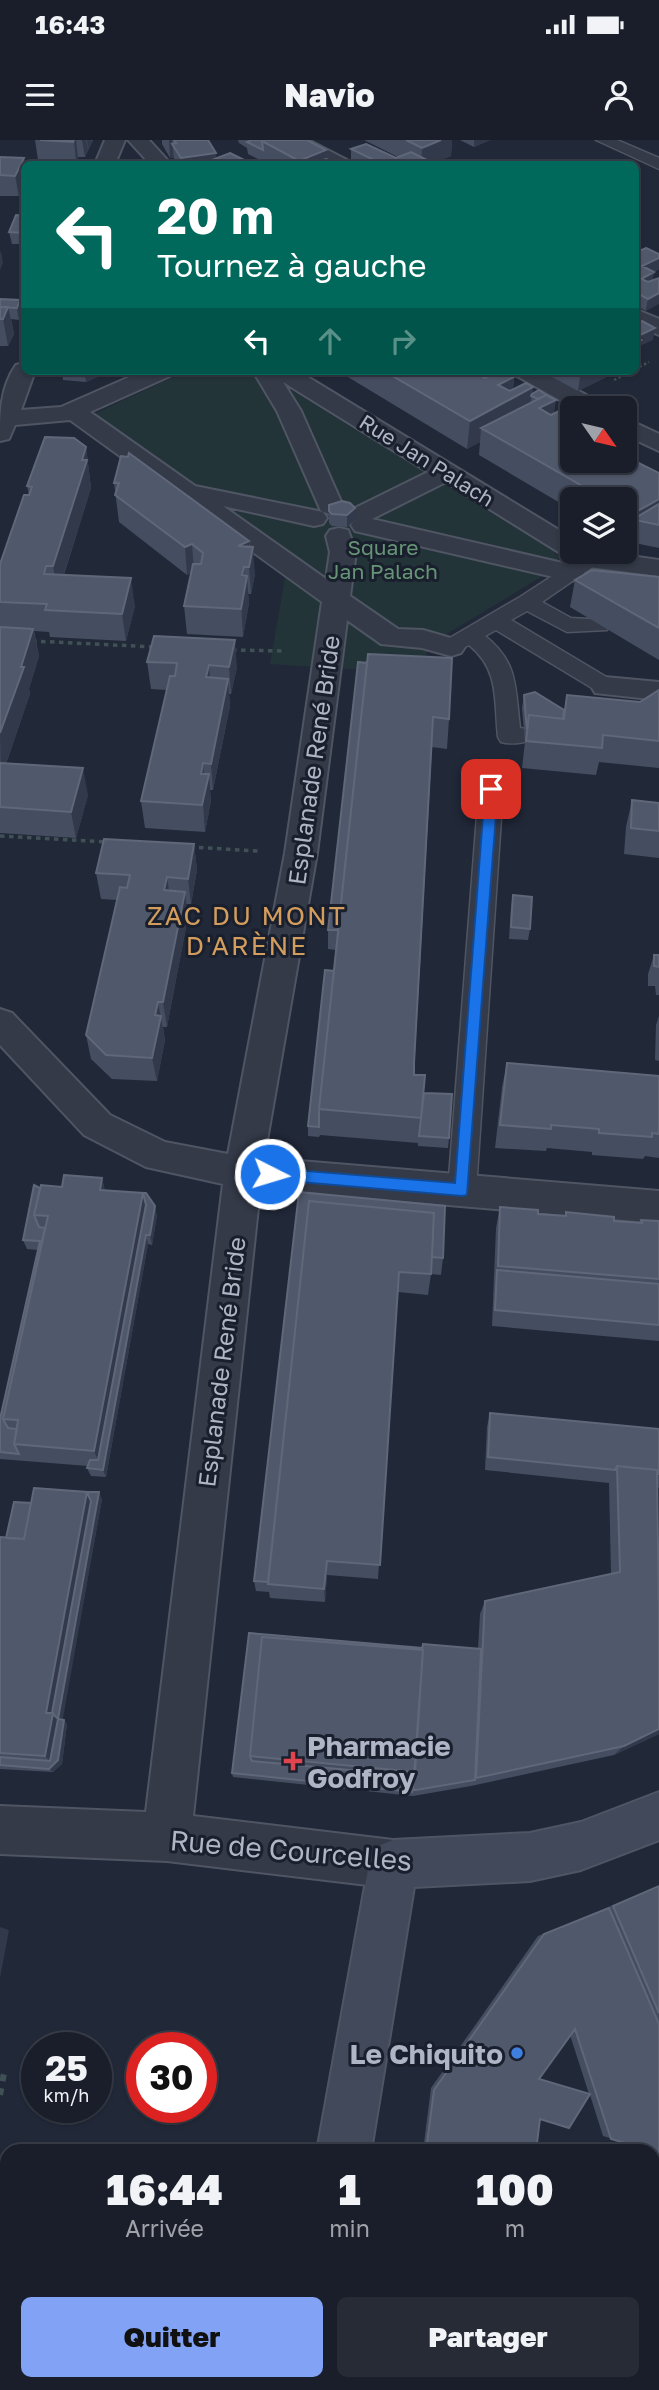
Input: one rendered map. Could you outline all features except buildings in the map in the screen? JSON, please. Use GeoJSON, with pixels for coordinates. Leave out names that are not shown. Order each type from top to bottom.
{"type":"FeatureCollection","features":[{"type":"Feature","properties":{"kind":"street"},"geometry":{"type":"LineString","coordinates":[[106,161],[115,140]]}},
{"type":"Feature","properties":{"kind":"street"},"geometry":{"type":"LineString","coordinates":[[138,140],[158,161]]}},
{"type":"Feature","properties":{"kind":"street"},"geometry":{"type":"LineString","coordinates":[[293,140],[334,161]]}},
{"type":"Feature","properties":{"kind":"street"},"geometry":{"type":"LineString","coordinates":[[639,318],[659,328]]}},
{"type":"Feature","properties":{"kind":"street"},"geometry":{"type":"LineString","coordinates":[[3,426],[22,375]]}},
{"type":"Feature","properties":{"kind":"street"},"geometry":{"type":"LineString","coordinates":[[3,426],[66,414],[153,375]]}},
{"type":"Feature","properties":{"kind":"street"},"geometry":{"type":"LineString","coordinates":[[267,375],[289,411],[342,520]]}},
{"type":"Feature","properties":{"kind":"street","name":"Rue Jan Palach"},"geometry":{"type":"LineString","coordinates":[[289,375],[447,472],[560,547]]}},
{"type":"Feature","properties":{"kind":"street"},"geometry":{"type":"LineString","coordinates":[[531,375],[570,396]]}},
{"type":"Feature","properties":{"kind":"street","name":"Esplanade René Bride"},"geometry":{"type":"LineString","coordinates":[[73,411],[391,638],[423,639],[463,646]]}},
{"type":"Feature","properties":{"kind":"street"},"geometry":{"type":"LineString","coordinates":[[637,432],[659,444]]}},
{"type":"Feature","properties":{"kind":"street"},"geometry":{"type":"LineString","coordinates":[[342,520],[447,472]]}},
{"type":"Feature","properties":{"kind":"street"},"geometry":{"type":"LineString","coordinates":[[182,490],[342,520],[560,555]]}},
{"type":"Feature","properties":{"kind":"street","name":"Esplanade René Bride"},"geometry":{"type":"LineString","coordinates":[[167,1837],[243,1172],[302,853],[343,552],[342,520]]}},
{"type":"Feature","properties":{"kind":"street","name":"Rue Jan Palach"},"geometry":{"type":"LineString","coordinates":[[626,564],[659,568]]}},
{"type":"Feature","properties":{"kind":"street"},"geometry":{"type":"LineString","coordinates":[[606,686],[659,691]]}},
{"type":"Feature","properties":{"kind":"street"},"geometry":{"type":"LineString","coordinates":[[0,1022],[97,1125],[159,1156],[243,1172],[659,1207]]}},
{"type":"Feature","properties":{"kind":"street","name":"Rue de Courcelles"},"geometry":{"type":"LineString","coordinates":[[0,1830],[167,1837],[393,1864],[530,1857],[581,1846],[659,1816]]}},
{"type":"Feature","properties":{"kind":"street"},"geometry":{"type":"LineString","coordinates":[[345,2144],[393,1864]]}},
{"type":"Feature","properties":{"kind":"lane"},"geometry":{"type":"LineString","coordinates":[[604,140],[659,164]]}},
{"type":"Feature","properties":{"kind":"lane"},"geometry":{"type":"LineString","coordinates":[[463,646],[495,620],[527,602],[570,564]]}},
{"type":"Feature","properties":{"kind":"lane"},"geometry":{"type":"LineString","coordinates":[[527,602],[567,625],[599,625]]}},
{"type":"Feature","properties":{"kind":"lane"},"geometry":{"type":"LineString","coordinates":[[495,620],[606,686]]}},
{"type":"Feature","properties":{"kind":"lane"},"geometry":{"type":"LineString","coordinates":[[463,646],[494,654],[503,675],[509,737],[525,735]]}},
{"type":"Feature","properties":{"kind":"lane"},"geometry":{"type":"LineString","coordinates":[[462,1190],[491,789]]}},
{"type":"Feature","properties":{"kind":"path"},"geometry":{"type":"LineString","coordinates":[[27,641],[164,647]]}},
{"type":"Feature","properties":{"kind":"path"},"geometry":{"type":"LineString","coordinates":[[232,650],[329,651]]}},
{"type":"Feature","properties":{"kind":"path"},"geometry":{"type":"LineString","coordinates":[[0,836],[108,842]]}},
{"type":"Feature","properties":{"kind":"path"},"geometry":{"type":"LineString","coordinates":[[190,847],[302,853]]}},
{"type":"Feature","properties":{"kind":"path"},"geometry":{"type":"LineString","coordinates":[[0,2095],[4,2073]]}},
{"type":"Feature","properties":{"kind":"green space","name":"Square Jan Palach"},"geometry":{"type":"Polygon","coordinates":[[[177,375],[267,375],[553,551],[558,556],[559,566],[432,643],[426,654],[431,665],[446,675],[270,664],[288,560],[92,415],[177,375]]]}},
{"type":"Feature","properties":{"kind":"place","name":"Pharmacie Godfroy"},"geometry":{"type":"Point","coordinates":[293,1761]}},
{"type":"Feature","properties":{"kind":"place","name":"Le Chiquito"},"geometry":{"type":"Point","coordinates":[517,2053]}},
{"type":"Feature","properties":{"kind":"district","name":"ZAC DU MONT D'ARÈNE"},"geometry":{"type":"Point","coordinates":[247,930]}},
{"type":"Feature","properties":{"kind":"route"},"geometry":{"type":"LineString","coordinates":[[270,1174],[462,1190],[491,789]]}}]}
